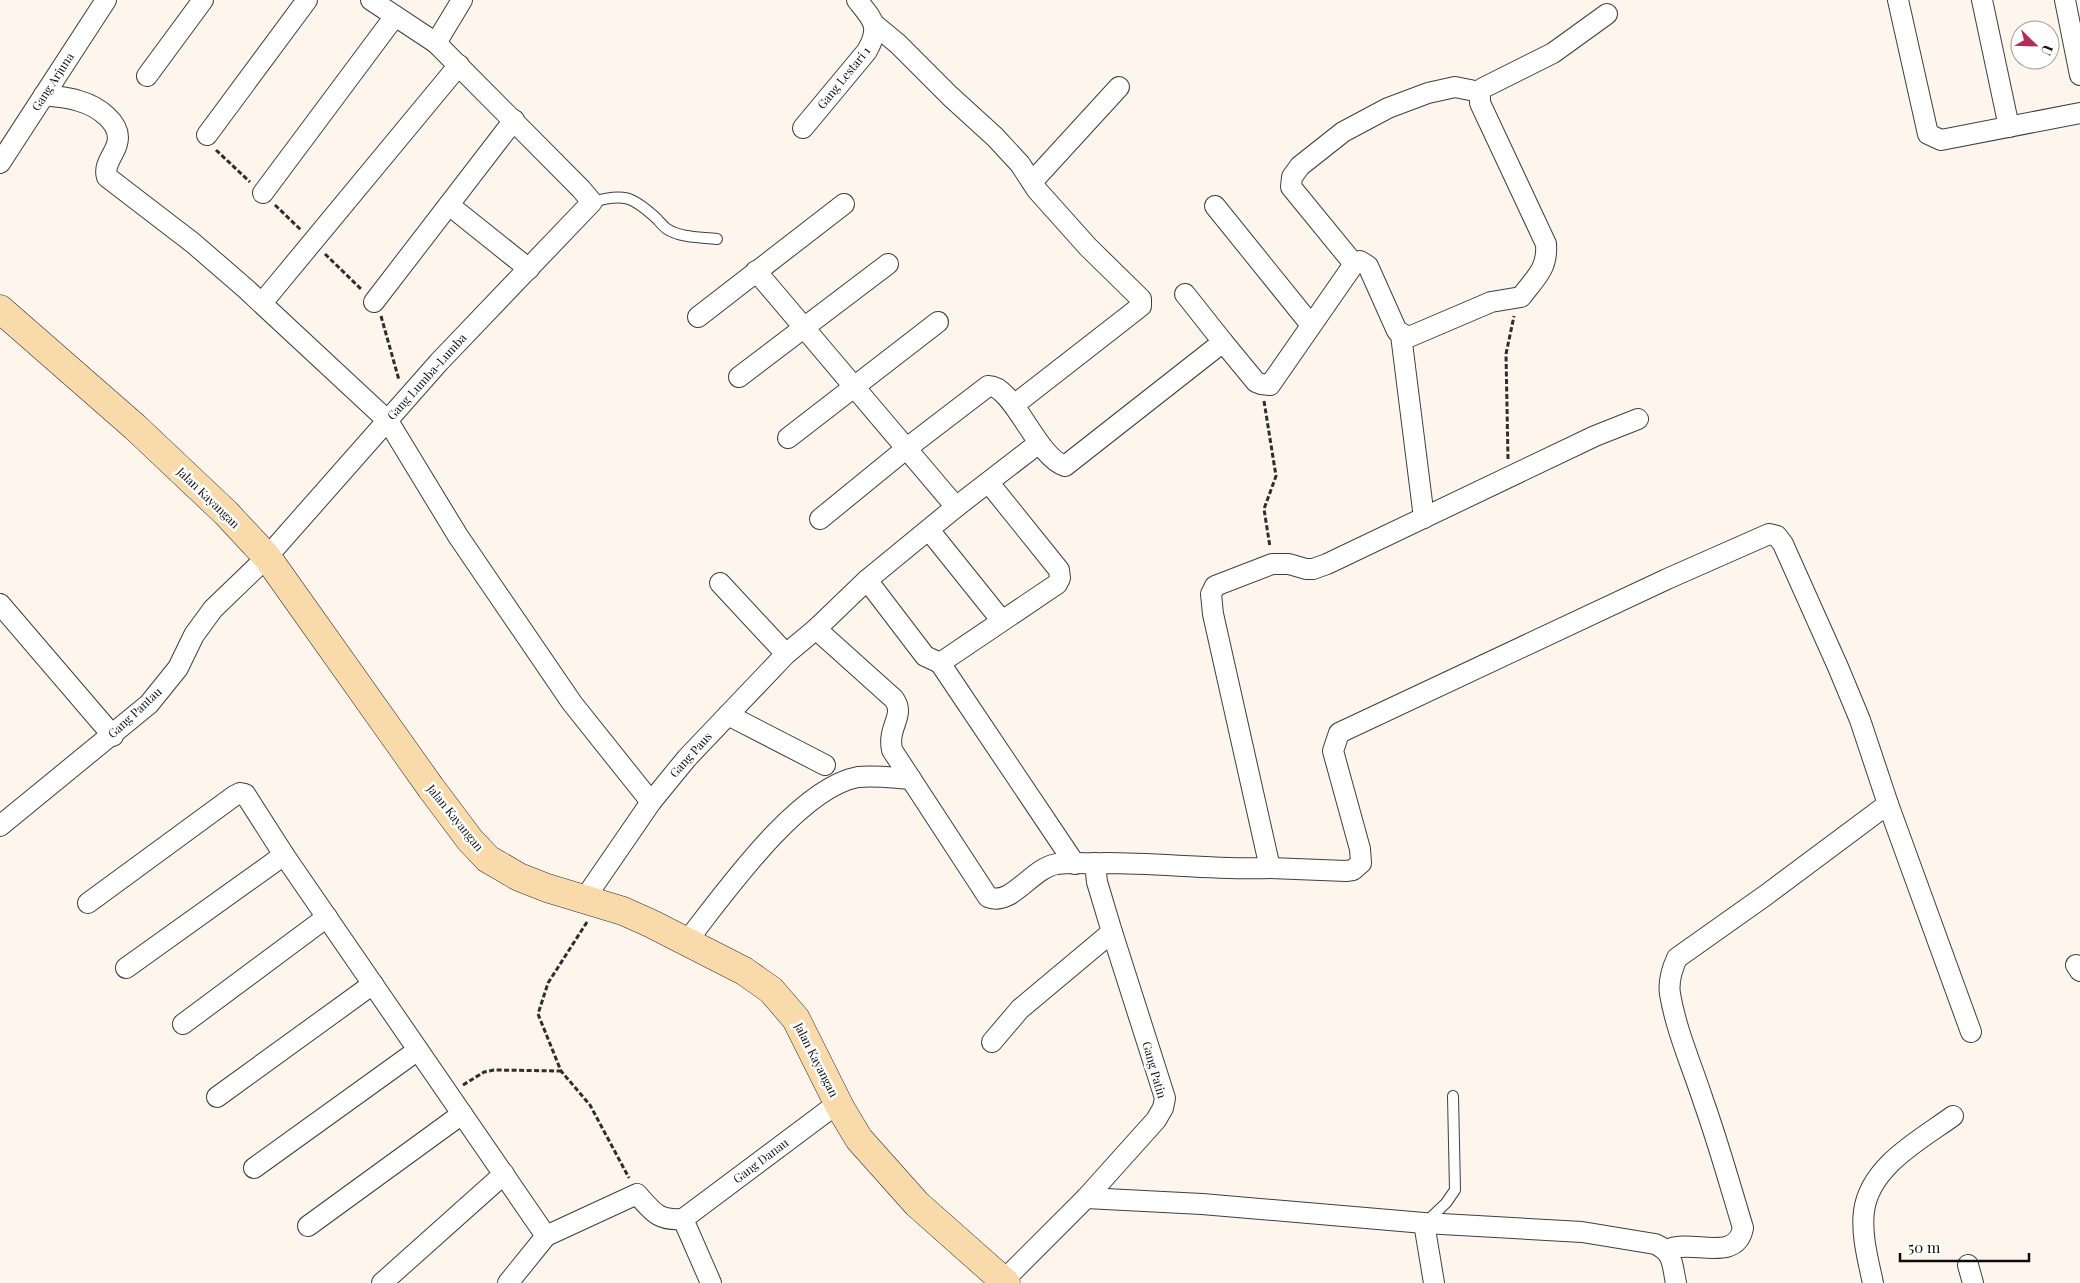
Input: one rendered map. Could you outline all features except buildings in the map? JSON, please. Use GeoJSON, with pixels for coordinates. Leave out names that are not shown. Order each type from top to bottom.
{"type":"FeatureCollection","features":[{"type":"Feature","properties":{"kind":"street","name":"Gang Arjuna"},"geometry":{"type":"LineString","coordinates":[[0,163],[106,0]]}},
{"type":"Feature","properties":{"kind":"street"},"geometry":{"type":"LineString","coordinates":[[147,76],[203,0]]}},
{"type":"Feature","properties":{"kind":"street"},"geometry":{"type":"LineString","coordinates":[[207,135],[307,0]]}},
{"type":"Feature","properties":{"kind":"street"},"geometry":{"type":"LineString","coordinates":[[371,0],[436,43],[581,188],[592,202]]}},
{"type":"Feature","properties":{"kind":"street"},"geometry":{"type":"LineString","coordinates":[[436,43],[462,0]]}},
{"type":"Feature","properties":{"kind":"street"},"geometry":{"type":"LineString","coordinates":[[857,0],[872,18],[874,25],[898,44],[950,96],[995,137],[1020,164],[1037,190],[1088,247],[1141,299],[1142,303],[1136,310],[1014,405]]}},
{"type":"Feature","properties":{"kind":"street"},"geometry":{"type":"LineString","coordinates":[[1898,0],[1928,134],[1931,137],[1941,140],[2080,113]]}},
{"type":"Feature","properties":{"kind":"street"},"geometry":{"type":"LineString","coordinates":[[1982,0],[2009,127]]}},
{"type":"Feature","properties":{"kind":"street"},"geometry":{"type":"LineString","coordinates":[[2065,0],[2080,75]]}},
{"type":"Feature","properties":{"kind":"street"},"geometry":{"type":"LineString","coordinates":[[1185,294],[1256,382],[1270,385],[1354,264],[1360,261],[1368,266],[1397,331],[1401,335],[1409,337],[1491,302],[1521,297],[1545,266],[1546,244],[1480,104],[1480,92],[1483,88],[1553,53],[1607,14]]}},
{"type":"Feature","properties":{"kind":"street"},"geometry":{"type":"LineString","coordinates":[[262,193],[394,16]]}},
{"type":"Feature","properties":{"kind":"street","name":"Gang Lestari 1"},"geometry":{"type":"LineString","coordinates":[[803,128],[867,51],[875,34],[874,25]]}},
{"type":"Feature","properties":{"kind":"street"},"geometry":{"type":"LineString","coordinates":[[262,303],[314,243],[459,65]]}},
{"type":"Feature","properties":{"kind":"street"},"geometry":{"type":"LineString","coordinates":[[1032,182],[1119,87]]}},
{"type":"Feature","properties":{"kind":"street"},"geometry":{"type":"LineString","coordinates":[[1354,264],[1291,187],[1292,177],[1300,166],[1343,132],[1388,108],[1455,87],[1480,92]]}},
{"type":"Feature","properties":{"kind":"street"},"geometry":{"type":"LineString","coordinates":[[44,95],[79,101],[91,106],[109,118],[116,127],[118,143],[105,170],[107,177],[193,243],[262,303],[388,420],[458,536],[572,703],[651,802]]}},
{"type":"Feature","properties":{"kind":"street"},"geometry":{"type":"LineString","coordinates":[[374,302],[514,120]]}},
{"type":"Feature","properties":{"kind":"street","name":"Gang Lumba-Lumba"},"geometry":{"type":"LineString","coordinates":[[268,557],[439,362],[592,202]]}},
{"type":"Feature","properties":{"kind":"street"},"geometry":{"type":"LineString","coordinates":[[698,318],[844,204]]}},
{"type":"Feature","properties":{"kind":"street"},"geometry":{"type":"LineString","coordinates":[[449,205],[529,270]]}},
{"type":"Feature","properties":{"kind":"street"},"geometry":{"type":"LineString","coordinates":[[1215,206],[1311,325]]}},
{"type":"Feature","properties":{"kind":"street"},"geometry":{"type":"LineString","coordinates":[[739,376],[888,264]]}},
{"type":"Feature","properties":{"kind":"street"},"geometry":{"type":"LineString","coordinates":[[756,271],[956,506]]}},
{"type":"Feature","properties":{"kind":"street","name":"Jalan Kayangan"},"geometry":{"type":"LineString","coordinates":[[0,309],[135,427],[226,513],[268,557],[431,788],[470,840],[488,858],[512,874],[547,888],[593,901],[652,924],[744,971],[771,990],[796,1019],[838,1103],[859,1139],[917,1204],[1005,1282]]}},
{"type":"Feature","properties":{"kind":"street"},"geometry":{"type":"LineString","coordinates":[[788,438],[938,322]]}},
{"type":"Feature","properties":{"kind":"street"},"geometry":{"type":"LineString","coordinates":[[1401,335],[1424,518]]}},
{"type":"Feature","properties":{"kind":"street"},"geometry":{"type":"LineString","coordinates":[[820,519],[907,448],[988,386],[996,388],[1014,405],[1039,443],[1058,463],[1068,465],[1223,342]]}},
{"type":"Feature","properties":{"kind":"street"},"geometry":{"type":"LineString","coordinates":[[1270,868],[1213,614],[1210,594],[1215,586],[1272,564],[1289,564],[1306,569],[1327,564],[1619,425],[1638,419]]}},
{"type":"Feature","properties":{"kind":"street","name":"Gang Paus"},"geometry":{"type":"LineString","coordinates":[[593,901],[651,802],[688,758],[786,654],[816,629],[867,580],[956,506],[1039,443]]}},
{"type":"Feature","properties":{"kind":"street"},"geometry":{"type":"LineString","coordinates":[[940,663],[1057,584],[1060,574],[1059,570],[989,482]]}},
{"type":"Feature","properties":{"kind":"street"},"geometry":{"type":"LineString","coordinates":[[929,530],[1002,621]]}},
{"type":"Feature","properties":{"kind":"street"},"geometry":{"type":"LineString","coordinates":[[816,629],[894,699],[898,705],[899,715],[893,726],[890,740],[892,750],[988,897],[996,899],[1009,896],[1042,869],[1056,864],[1346,871],[1353,870],[1360,863],[1360,849],[1333,751],[1339,733],[1666,579],[1769,534],[1780,539],[1860,720],[1888,804],[1971,1032]]}},
{"type":"Feature","properties":{"kind":"street","name":"Gang Pantau"},"geometry":{"type":"LineString","coordinates":[[0,826],[113,736],[149,704],[178,668],[194,635],[213,609],[268,557]]}},
{"type":"Feature","properties":{"kind":"street"},"geometry":{"type":"LineString","coordinates":[[867,580],[925,656],[940,663],[1075,864]]}},
{"type":"Feature","properties":{"kind":"street"},"geometry":{"type":"LineString","coordinates":[[720,584],[786,654]]}},
{"type":"Feature","properties":{"kind":"street"},"geometry":{"type":"LineString","coordinates":[[0,604],[113,736]]}},
{"type":"Feature","properties":{"kind":"street"},"geometry":{"type":"LineString","coordinates":[[728,715],[825,765]]}},
{"type":"Feature","properties":{"kind":"street"},"geometry":{"type":"LineString","coordinates":[[687,941],[760,850],[783,825],[827,790],[858,777],[911,779]]}},
{"type":"Feature","properties":{"kind":"street"},"geometry":{"type":"LineString","coordinates":[[88,903],[240,792],[247,795],[284,855],[546,1236]]}},
{"type":"Feature","properties":{"kind":"street"},"geometry":{"type":"LineString","coordinates":[[1667,1250],[1678,1246],[1723,1248],[1732,1246],[1738,1241],[1743,1228],[1709,1116],[1683,1041],[1670,994],[1670,980],[1677,958],[1766,895],[1888,804]]}},
{"type":"Feature","properties":{"kind":"street"},"geometry":{"type":"LineString","coordinates":[[126,968],[284,855]]}},
{"type":"Feature","properties":{"kind":"street","name":"Gang Patin"},"geometry":{"type":"LineString","coordinates":[[1005,1282],[1086,1198],[1156,1120],[1163,1108],[1165,1098],[1097,882],[1095,864]]}},
{"type":"Feature","properties":{"kind":"street"},"geometry":{"type":"LineString","coordinates":[[182,1024],[327,917]]}},
{"type":"Feature","properties":{"kind":"street"},"geometry":{"type":"LineString","coordinates":[[992,1042],[1020,1009],[1112,932]]}},
{"type":"Feature","properties":{"kind":"street"},"geometry":{"type":"LineString","coordinates":[[218,1097],[373,984]]}},
{"type":"Feature","properties":{"kind":"street"},"geometry":{"type":"LineString","coordinates":[[254,1168],[418,1050]]}},
{"type":"Feature","properties":{"kind":"street","name":"Gang Danau"},"geometry":{"type":"LineString","coordinates":[[683,1219],[838,1103]]}},
{"type":"Feature","properties":{"kind":"street"},"geometry":{"type":"LineString","coordinates":[[308,1226],[462,1114]]}},
{"type":"Feature","properties":{"kind":"street"},"geometry":{"type":"LineString","coordinates":[[1872,1283],[1863,1226],[1867,1197],[1879,1176],[1895,1158],[1953,1116]]}},
{"type":"Feature","properties":{"kind":"street"},"geometry":{"type":"LineString","coordinates":[[382,1283],[504,1174]]}},
{"type":"Feature","properties":{"kind":"street"},"geometry":{"type":"LineString","coordinates":[[508,1283],[546,1236],[637,1194],[652,1210],[664,1219],[683,1219],[711,1283]]}},
{"type":"Feature","properties":{"kind":"street"},"geometry":{"type":"LineString","coordinates":[[1086,1198],[1202,1204],[1424,1224],[1582,1232],[1655,1244],[1667,1250],[1676,1283]]}},
{"type":"Feature","properties":{"kind":"street"},"geometry":{"type":"LineString","coordinates":[[1424,1224],[1434,1283]]}},
{"type":"Feature","properties":{"kind":"lane"},"geometry":{"type":"LineString","coordinates":[[592,202],[611,197],[624,197],[642,205],[666,228],[674,232],[687,236],[717,238]]}},
{"type":"Feature","properties":{"kind":"lane"},"geometry":{"type":"LineString","coordinates":[[1424,1224],[1446,1203],[1455,1190],[1453,1096]]}},
{"type":"Feature","properties":{"kind":"path"},"geometry":{"type":"LineString","coordinates":[[207,135],[212,147],[314,243]]}},
{"type":"Feature","properties":{"kind":"path"},"geometry":{"type":"LineString","coordinates":[[1508,477],[1506,354],[1509,331],[1521,297]]}},
{"type":"Feature","properties":{"kind":"path"},"geometry":{"type":"LineString","coordinates":[[1261,384],[1276,476],[1264,509],[1272,564]]}},
{"type":"Feature","properties":{"kind":"path"},"geometry":{"type":"LineString","coordinates":[[593,901],[548,983],[538,1014],[560,1072],[590,1105],[637,1194]]}},
{"type":"Feature","properties":{"kind":"path"},"geometry":{"type":"LineString","coordinates":[[449,1095],[469,1080],[494,1070],[560,1072]]}}]}
